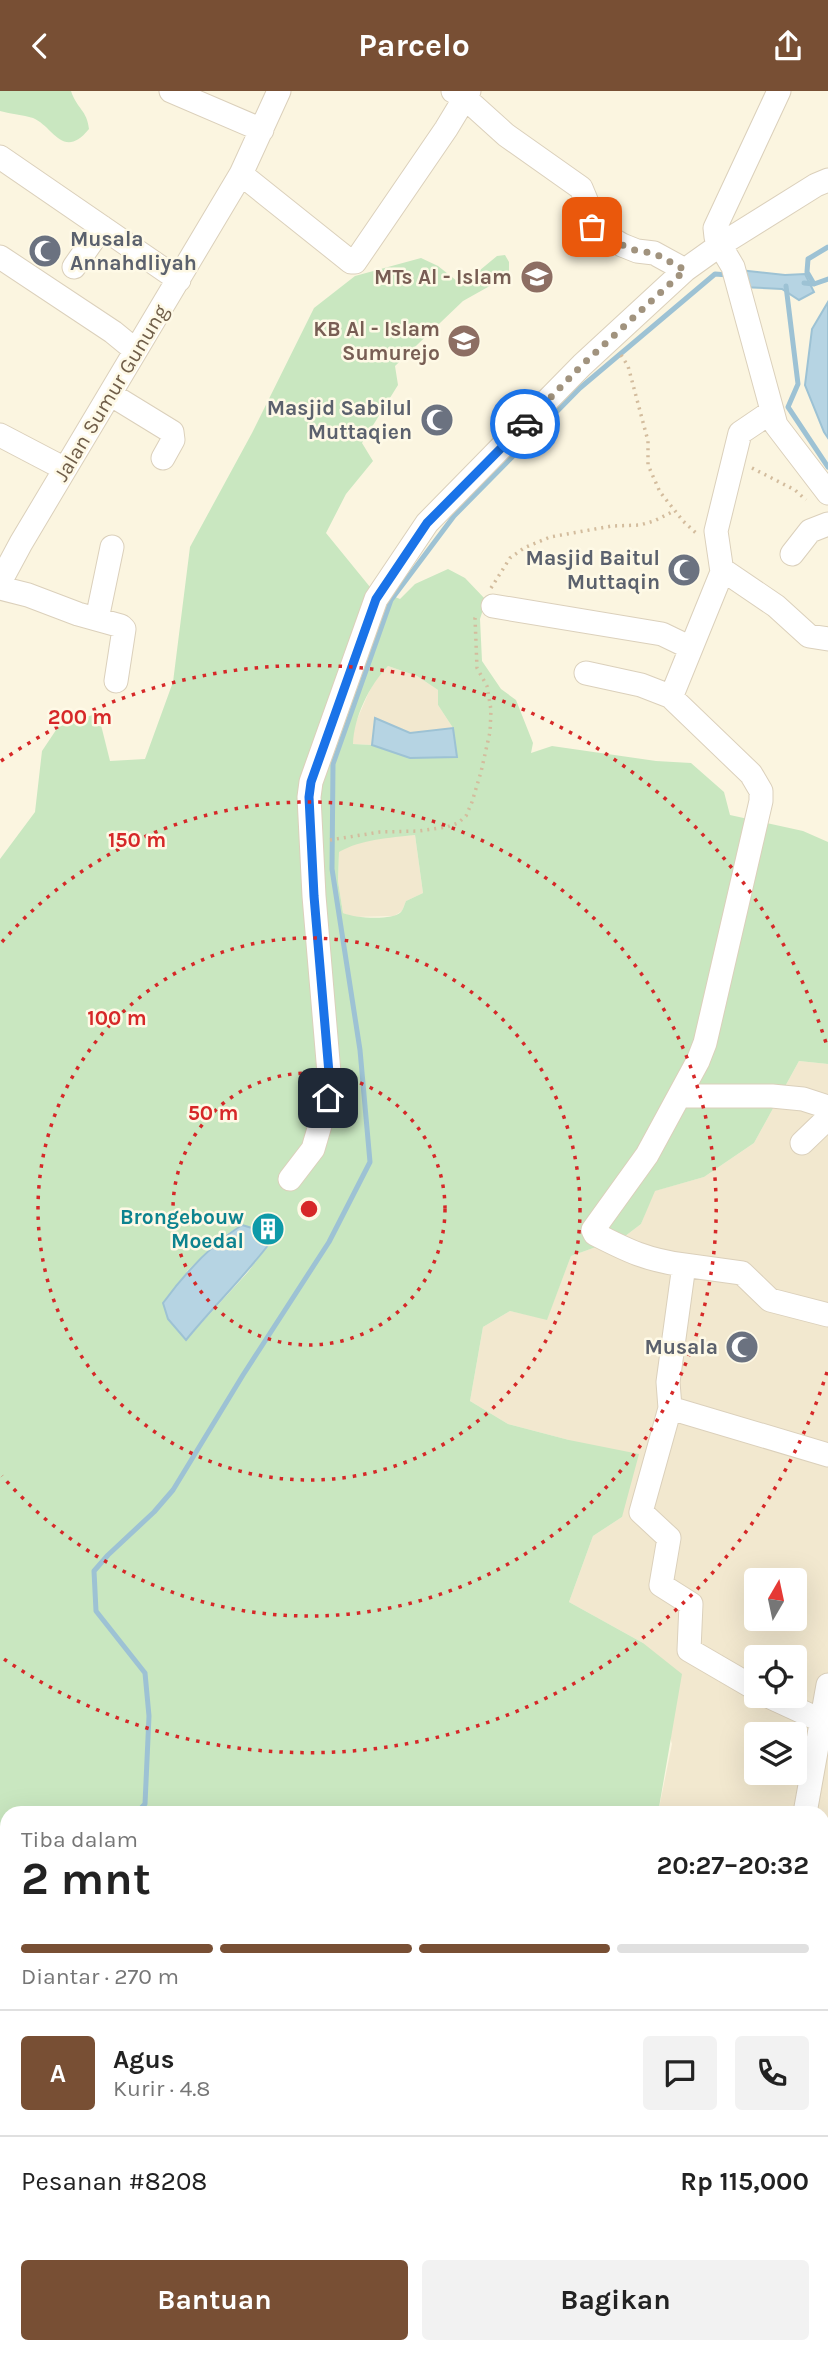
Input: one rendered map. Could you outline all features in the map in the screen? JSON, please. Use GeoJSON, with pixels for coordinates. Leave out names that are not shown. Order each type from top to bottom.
{"type":"FeatureCollection","features":[{"type":"Feature","properties":{"kind":"street"},"geometry":{"type":"LineString","coordinates":[[171,91],[262,130]]}},
{"type":"Feature","properties":{"kind":"street","name":"Jalan Sumur Gunung"},"geometry":{"type":"LineString","coordinates":[[0,582],[241,174],[279,91]]}},
{"type":"Feature","properties":{"kind":"street"},"geometry":{"type":"LineString","coordinates":[[712,250],[716,237],[715,228],[779,91]]}},
{"type":"Feature","properties":{"kind":"street"},"geometry":{"type":"LineString","coordinates":[[241,174],[355,262],[463,93],[506,135],[580,188],[588,209],[587,219],[592,227],[622,245],[637,251],[654,253],[685,270]]}},
{"type":"Feature","properties":{"kind":"street"},"geometry":{"type":"LineString","coordinates":[[0,157],[179,280]]}},
{"type":"Feature","properties":{"kind":"street"},"geometry":{"type":"LineString","coordinates":[[290,1179],[313,1149],[328,1098],[329,1073],[312,857],[309,797],[311,782],[376,599],[427,523],[582,365],[685,270],[712,250],[828,180]]}},
{"type":"Feature","properties":{"kind":"street"},"geometry":{"type":"LineString","coordinates":[[74,267],[102,227]]}},
{"type":"Feature","properties":{"kind":"street"},"geometry":{"type":"LineString","coordinates":[[712,250],[733,267],[771,412],[820,499]]}},
{"type":"Feature","properties":{"kind":"street"},"geometry":{"type":"LineString","coordinates":[[0,257],[113,332],[135,350]]}},
{"type":"Feature","properties":{"kind":"street"},"geometry":{"type":"LineString","coordinates":[[110,394],[172,432],[173,440],[163,458]]}},
{"type":"Feature","properties":{"kind":"street"},"geometry":{"type":"LineString","coordinates":[[672,697],[723,571],[716,528],[741,431],[771,412]]}},
{"type":"Feature","properties":{"kind":"street"},"geometry":{"type":"LineString","coordinates":[[0,435],[65,469]]}},
{"type":"Feature","properties":{"kind":"street"},"geometry":{"type":"LineString","coordinates":[[792,554],[810,531],[828,524]]}},
{"type":"Feature","properties":{"kind":"street"},"geometry":{"type":"LineString","coordinates":[[97,619],[112,547]]}},
{"type":"Feature","properties":{"kind":"street"},"geometry":{"type":"LineString","coordinates":[[723,571],[776,606],[809,636],[828,639]]}},
{"type":"Feature","properties":{"kind":"street"},"geometry":{"type":"LineString","coordinates":[[0,588],[121,626],[124,629],[116,681]]}},
{"type":"Feature","properties":{"kind":"street"},"geometry":{"type":"LineString","coordinates":[[487,605],[662,634],[691,647]]}},
{"type":"Feature","properties":{"kind":"street"},"geometry":{"type":"LineString","coordinates":[[586,673],[641,685],[672,697],[751,774],[761,791],[761,801],[705,1043],[680,1096],[639,1167],[593,1230],[595,1234],[635,1255],[660,1262],[742,1273],[770,1300],[828,1315]]}},
{"type":"Feature","properties":{"kind":"street"},"geometry":{"type":"LineString","coordinates":[[680,1096],[772,1095],[803,1099],[828,1107]]}},
{"type":"Feature","properties":{"kind":"street"},"geometry":{"type":"LineString","coordinates":[[802,1143],[828,1118]]}},
{"type":"Feature","properties":{"kind":"street"},"geometry":{"type":"LineString","coordinates":[[684,1265],[668,1382],[670,1408],[641,1512],[669,1538],[661,1585],[691,1604],[689,1650],[744,1682]]}},
{"type":"Feature","properties":{"kind":"street"},"geometry":{"type":"LineString","coordinates":[[670,1408],[828,1455]]}},
{"type":"Feature","properties":{"kind":"street"},"geometry":{"type":"LineString","coordinates":[[806,1806],[828,1685]]}},
{"type":"Feature","properties":{"kind":"street"},"geometry":{"type":"LineString","coordinates":[[794,1708],[820,1720]]}},
{"type":"Feature","properties":{"kind":"path"},"geometry":{"type":"LineString","coordinates":[[624,360],[631,375],[648,442],[648,465],[660,492],[698,535],[718,538]]}},
{"type":"Feature","properties":{"kind":"path"},"geometry":{"type":"LineString","coordinates":[[734,460],[795,490],[820,499]]}},
{"type":"Feature","properties":{"kind":"path"},"geometry":{"type":"LineString","coordinates":[[339,839],[380,832],[447,827],[466,816],[490,732],[491,710],[487,687],[477,668],[475,618],[487,605],[510,558],[524,548],[550,537],[612,526],[640,525],[675,511]]}},
{"type":"Feature","properties":{"kind":"shaded area"},"geometry":{"type":"Polygon","coordinates":[[[388,666],[417,676],[438,690],[438,705],[453,728],[410,733],[375,718],[372,745],[353,744],[353,729],[368,694],[376,679],[388,666]]]}},
{"type":"Feature","properties":{"kind":"shaded area"},"geometry":{"type":"Polygon","coordinates":[[[415,835],[423,893],[406,901],[402,911],[394,916],[351,917],[343,913],[338,881],[339,851],[381,837],[415,835]]]}},
{"type":"Feature","properties":{"kind":"shaded area"},"geometry":{"type":"Polygon","coordinates":[[[799,1061],[828,1064],[828,1806],[659,1806],[672,1744],[643,1643],[569,1602],[593,1536],[622,1517],[569,1440],[508,1424],[470,1401],[483,1327],[510,1311],[547,1319],[571,1256],[624,1237],[641,1224],[654,1191],[704,1177],[754,1143],[799,1061]]]}},
{"type":"Feature","properties":{"kind":"green space"},"geometry":{"type":"Polygon","coordinates":[[[0,91],[71,91],[89,129],[80,138],[65,142],[33,118],[0,111],[0,91]]]}},
{"type":"Feature","properties":{"kind":"green space"},"geometry":{"type":"Polygon","coordinates":[[[505,255],[509,262],[509,271],[504,278],[463,301],[395,366],[398,385],[362,443],[373,461],[346,494],[326,533],[370,587],[400,599],[415,584],[448,569],[465,578],[486,600],[480,619],[482,661],[501,689],[516,700],[533,743],[531,753],[552,746],[656,761],[691,763],[724,792],[730,815],[803,831],[828,842],[828,1064],[799,1061],[754,1143],[704,1177],[655,1191],[641,1224],[624,1237],[571,1256],[547,1320],[510,1311],[483,1327],[470,1401],[508,1424],[639,1454],[622,1517],[593,1536],[569,1602],[643,1643],[682,1674],[659,1806],[0,1806],[0,859],[35,812],[42,751],[58,727],[98,713],[110,761],[145,759],[173,682],[190,547],[252,433],[314,308],[355,276],[421,258],[438,266],[462,285],[497,256],[505,255]],[[388,666],[364,702],[356,723],[353,744],[372,745],[410,758],[453,728],[438,705],[438,690],[417,676],[388,666]],[[415,835],[366,842],[339,852],[338,881],[343,913],[364,917],[390,917],[401,912],[406,901],[423,893],[415,835]],[[242,1225],[227,1234],[187,1271],[168,1319],[186,1340],[248,1272],[269,1244],[242,1225]]]}},
{"type":"Feature","properties":{"kind":"water"},"geometry":{"type":"Polygon","coordinates":[[[739,270],[785,275],[805,274],[814,292],[799,300],[782,289],[742,287],[739,270]]]}},
{"type":"Feature","properties":{"kind":"water"},"geometry":{"type":"Polygon","coordinates":[[[828,302],[828,438],[805,385],[812,329],[828,302]]]}},
{"type":"Feature","properties":{"kind":"water"},"geometry":{"type":"Polygon","coordinates":[[[375,718],[410,733],[453,728],[457,757],[410,758],[372,745],[375,718]]]}},
{"type":"Feature","properties":{"kind":"water"},"geometry":{"type":"Polygon","coordinates":[[[242,1225],[255,1229],[269,1244],[186,1340],[168,1319],[163,1303],[199,1260],[219,1241],[242,1225]]]}},
{"type":"Feature","properties":{"kind":"waterway"},"geometry":{"type":"LineString","coordinates":[[814,284],[807,272],[808,259],[828,247]]}},
{"type":"Feature","properties":{"kind":"waterway"},"geometry":{"type":"LineString","coordinates":[[143,1806],[149,1716],[145,1673],[96,1611],[94,1571],[173,1490],[329,1242],[370,1162],[360,1050],[332,869],[333,764],[391,600],[454,516],[580,388],[715,274],[728,275]]}},
{"type":"Feature","properties":{"kind":"waterway"},"geometry":{"type":"LineString","coordinates":[[804,283],[814,284],[828,279]]}},
{"type":"Feature","properties":{"kind":"waterway"},"geometry":{"type":"LineString","coordinates":[[786,286],[798,384],[788,407],[828,467]]}},
{"type":"Feature","properties":{"kind":"way so far"},"geometry":{"type":"LineString","coordinates":[[525,424],[582,365],[685,270],[654,253],[637,251],[622,245],[592,227]]}},
{"type":"Feature","properties":{"kind":"place","name":"Musala Annahdliyah"},"geometry":{"type":"Point","coordinates":[45,251]}},
{"type":"Feature","properties":{"kind":"place","name":"MTs Al - Islam"},"geometry":{"type":"Point","coordinates":[537,277]}},
{"type":"Feature","properties":{"kind":"place","name":"KB Al - Islam Sumurejo"},"geometry":{"type":"Point","coordinates":[464,341]}},
{"type":"Feature","properties":{"kind":"place","name":"Masjid Sabilul Muttaqien"},"geometry":{"type":"Point","coordinates":[437,420]}},
{"type":"Feature","properties":{"kind":"place","name":"Masjid Baitul Muttaqin"},"geometry":{"type":"Point","coordinates":[684,570]}},
{"type":"Feature","properties":{"kind":"place","name":"Brongebouw Moedal"},"geometry":{"type":"Point","coordinates":[268,1229]}},
{"type":"Feature","properties":{"kind":"place","name":"Musala"},"geometry":{"type":"Point","coordinates":[742,1347]}},
{"type":"Feature","properties":{"kind":"route"},"geometry":{"type":"LineString","coordinates":[[328,1098],[329,1073],[311,843],[311,782],[376,599],[427,523],[525,424]]}}]}
